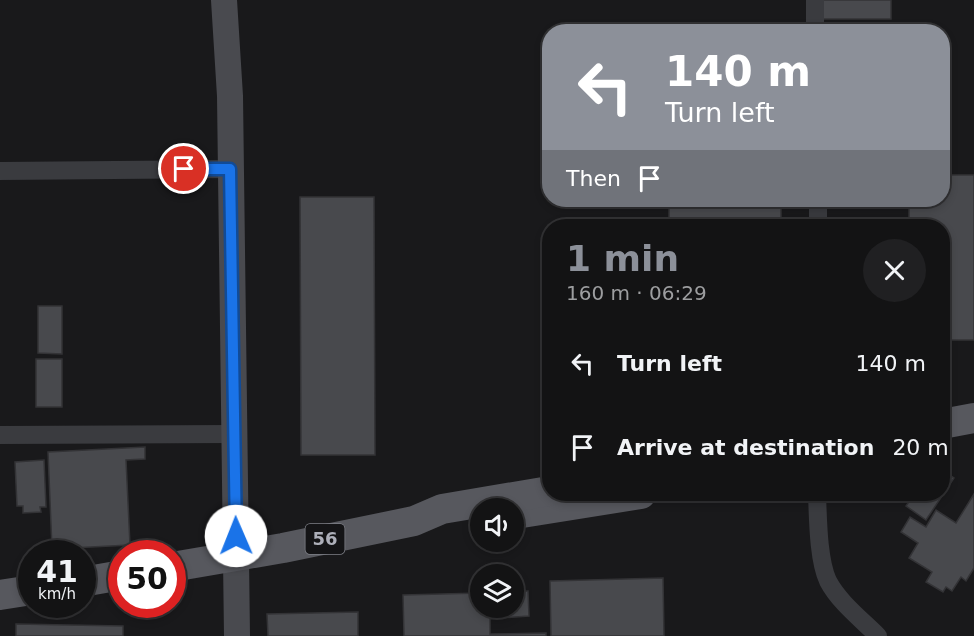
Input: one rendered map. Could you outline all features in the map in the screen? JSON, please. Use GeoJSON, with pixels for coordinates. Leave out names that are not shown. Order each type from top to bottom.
{"type":"FeatureCollection","features":[{"type":"Feature","properties":{"kind":"main road"},"geometry":{"type":"LineString","coordinates":[[224,0],[230,96],[237,636]]}},
{"type":"Feature","properties":{"kind":"main road"},"geometry":{"type":"LineString","coordinates":[[950,422],[974,418]]}},
{"type":"Feature","properties":{"kind":"main road"},"geometry":{"type":"LineString","coordinates":[[950,443],[974,439]]}},
{"type":"Feature","properties":{"kind":"main road","name":"56"},"geometry":{"type":"LineString","coordinates":[[186,565],[414,521],[442,509],[542,492]]}},
{"type":"Feature","properties":{"kind":"main road"},"geometry":{"type":"LineString","coordinates":[[524,512],[596,501]]}},
{"type":"Feature","properties":{"kind":"main road","name":"56"},"geometry":{"type":"LineString","coordinates":[[414,521],[441,526],[470,522]]}},
{"type":"Feature","properties":{"kind":"main road"},"geometry":{"type":"LineString","coordinates":[[0,596],[18,593]]}},
{"type":"Feature","properties":{"kind":"street"},"geometry":{"type":"LineString","coordinates":[[815,0],[815,24]]}},
{"type":"Feature","properties":{"kind":"street"},"geometry":{"type":"LineString","coordinates":[[0,171],[230,169]]}},
{"type":"Feature","properties":{"kind":"street"},"geometry":{"type":"LineString","coordinates":[[0,435],[234,434]]}},
{"type":"Feature","properties":{"kind":"street"},"geometry":{"type":"LineString","coordinates":[[818,501],[819,536],[828,580],[846,605],[878,636]]}},
{"type":"Feature","properties":{"kind":"building"},"geometry":{"type":"Polygon","coordinates":[[[822,0],[891,0],[891,19],[822,19],[822,0]]]}},
{"type":"Feature","properties":{"kind":"building"},"geometry":{"type":"Polygon","coordinates":[[[950,175],[974,175],[974,340],[950,340],[950,219],[909,219],[909,207],[950,207],[950,175]]]}},
{"type":"Feature","properties":{"kind":"building"},"geometry":{"type":"Polygon","coordinates":[[[300,197],[374,197],[375,455],[301,455],[300,197]]]}},
{"type":"Feature","properties":{"kind":"building"},"geometry":{"type":"Polygon","coordinates":[[[669,207],[781,207],[781,219],[669,219],[669,207]]]}},
{"type":"Feature","properties":{"kind":"building"},"geometry":{"type":"Polygon","coordinates":[[[38,306],[62,306],[62,354],[38,353],[38,306]]]}},
{"type":"Feature","properties":{"kind":"building"},"geometry":{"type":"Polygon","coordinates":[[[36,359],[62,359],[62,407],[36,407],[36,359]]]}},
{"type":"Feature","properties":{"kind":"building"},"geometry":{"type":"Polygon","coordinates":[[[145,447],[145,459],[126,460],[130,540],[108,540],[108,546],[96,547],[96,540],[52,540],[48,452],[145,447]]]}},
{"type":"Feature","properties":{"kind":"building"},"geometry":{"type":"Polygon","coordinates":[[[44,460],[46,507],[40,507],[41,512],[23,513],[23,506],[17,506],[15,462],[44,460]]]}},
{"type":"Feature","properties":{"kind":"building"},"geometry":{"type":"Polygon","coordinates":[[[974,494],[974,568],[966,581],[961,577],[952,591],[946,587],[943,592],[926,582],[932,572],[909,558],[918,543],[901,532],[910,517],[926,527],[936,510],[956,523],[974,494]]]}},
{"type":"Feature","properties":{"kind":"building"},"geometry":{"type":"Polygon","coordinates":[[[909,501],[939,501],[926,520],[906,506],[909,501]]]}},
{"type":"Feature","properties":{"kind":"building"},"geometry":{"type":"Polygon","coordinates":[[[663,578],[664,636],[551,636],[550,581],[663,578]]]}},
{"type":"Feature","properties":{"kind":"building"},"geometry":{"type":"Polygon","coordinates":[[[524,591],[528,591],[529,616],[524,616],[524,591]]]}},
{"type":"Feature","properties":{"kind":"building"},"geometry":{"type":"Polygon","coordinates":[[[470,593],[470,618],[490,618],[490,634],[546,633],[546,636],[404,636],[403,595],[470,593]]]}},
{"type":"Feature","properties":{"kind":"building"},"geometry":{"type":"Polygon","coordinates":[[[358,612],[358,636],[268,636],[267,614],[358,612]]]}},
{"type":"Feature","properties":{"kind":"building"},"geometry":{"type":"Polygon","coordinates":[[[16,624],[123,626],[123,636],[16,636],[16,624]]]}},
{"type":"Feature","properties":{"kind":"route"},"geometry":{"type":"LineString","coordinates":[[184,169],[230,169],[236,536]]}}]}
